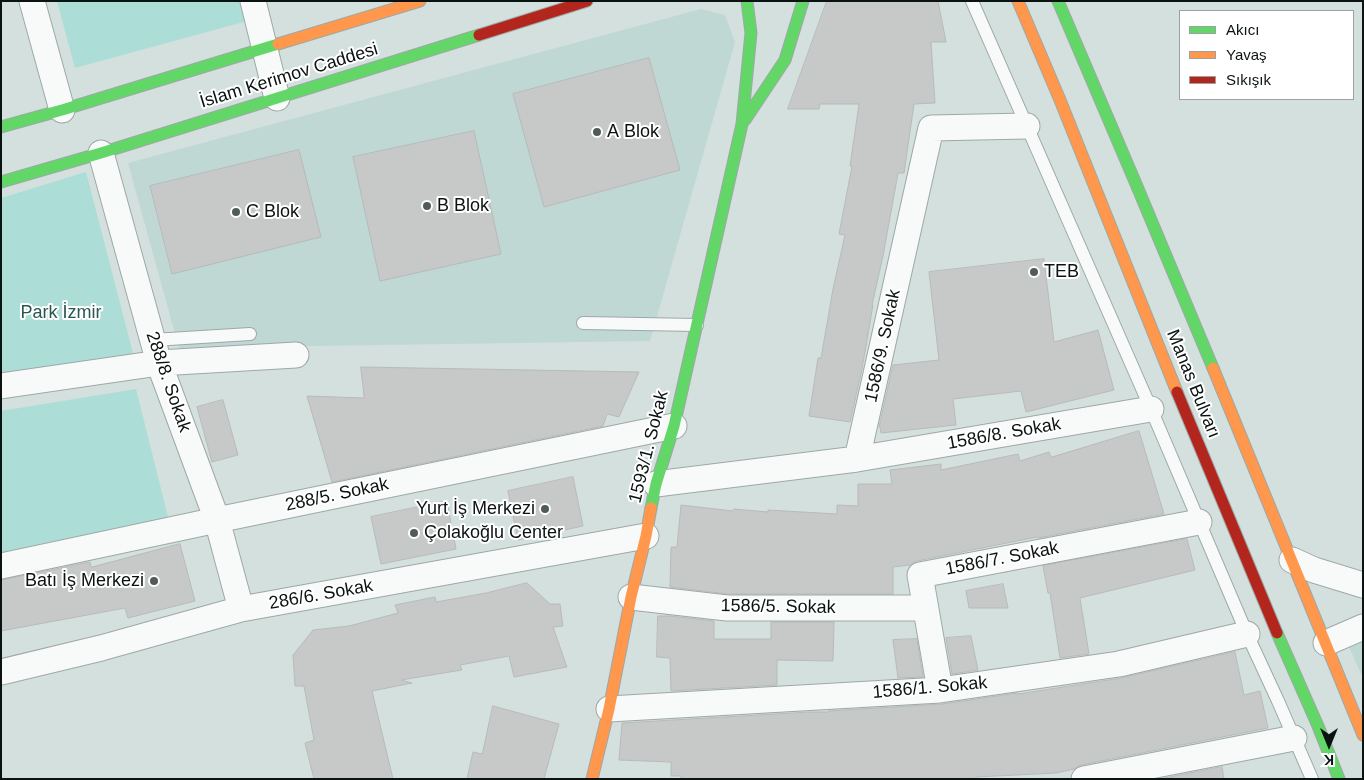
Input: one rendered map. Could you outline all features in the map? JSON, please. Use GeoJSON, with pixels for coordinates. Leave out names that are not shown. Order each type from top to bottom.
{"type":"FeatureCollection","features":[{"type":"Feature","properties":{"kind":"main road","name":"İslam Kerimov Caddesi"},"geometry":{"type":"LineString","coordinates":[[1,127],[420,1]]}},
{"type":"Feature","properties":{"kind":"main road","name":"İslam Kerimov Caddesi"},"geometry":{"type":"LineString","coordinates":[[1,182],[101,153],[587,1]]}},
{"type":"Feature","properties":{"kind":"main road","name":"1593/1. Sokak"},"geometry":{"type":"LineString","coordinates":[[592,779],[609,709],[631,596],[646,536],[656,484],[674,426],[742,124],[751,33],[747,1]]}},
{"type":"Feature","properties":{"kind":"main road","name":"1593/1. Sokak"},"geometry":{"type":"LineString","coordinates":[[742,124],[785,60],[803,1]]}},
{"type":"Feature","properties":{"kind":"main road","name":"Manas Bulvarı"},"geometry":{"type":"LineString","coordinates":[[1018,1],[1060,100],[1183,407],[1339,779]]}},
{"type":"Feature","properties":{"kind":"main road","name":"Manas Bulvarı"},"geometry":{"type":"LineString","coordinates":[[1058,1],[1134,179],[1363,735]]}},
{"type":"Feature","properties":{"kind":"street"},"geometry":{"type":"LineString","coordinates":[[32,1],[62,110]]}},
{"type":"Feature","properties":{"kind":"street"},"geometry":{"type":"LineString","coordinates":[[254,1],[277,98]]}},
{"type":"Feature","properties":{"kind":"street","name":"1586/9. Sokak"},"geometry":{"type":"LineString","coordinates":[[857,459],[931,128],[1027,126]]}},
{"type":"Feature","properties":{"kind":"street","name":"288/8. Sokak"},"geometry":{"type":"LineString","coordinates":[[101,153],[156,351],[218,520],[241,609]]}},
{"type":"Feature","properties":{"kind":"street"},"geometry":{"type":"LineString","coordinates":[[1,386],[156,351],[296,355]]}},
{"type":"Feature","properties":{"kind":"street","name":"1586/8. Sokak"},"geometry":{"type":"LineString","coordinates":[[857,459],[1151,409]]}},
{"type":"Feature","properties":{"kind":"street","name":"288/5. Sokak"},"geometry":{"type":"LineString","coordinates":[[1,566],[674,426]]}},
{"type":"Feature","properties":{"kind":"street"},"geometry":{"type":"LineString","coordinates":[[656,484],[857,459]]}},
{"type":"Feature","properties":{"kind":"street","name":"1586/7. Sokak"},"geometry":{"type":"LineString","coordinates":[[940,690],[920,575],[1199,522]]}},
{"type":"Feature","properties":{"kind":"street","name":"286/6. Sokak"},"geometry":{"type":"LineString","coordinates":[[1,672],[102,648],[241,609],[646,536]]}},
{"type":"Feature","properties":{"kind":"street"},"geometry":{"type":"LineString","coordinates":[[1292,560],[1314,570],[1363,585]]}},
{"type":"Feature","properties":{"kind":"street","name":"1586/5. Sokak"},"geometry":{"type":"LineString","coordinates":[[631,596],[727,608],[925,608]]}},
{"type":"Feature","properties":{"kind":"street"},"geometry":{"type":"LineString","coordinates":[[1326,643],[1363,627]]}},
{"type":"Feature","properties":{"kind":"street","name":"1586/1. Sokak"},"geometry":{"type":"LineString","coordinates":[[609,709],[940,690],[1119,664],[1247,634]]}},
{"type":"Feature","properties":{"kind":"street"},"geometry":{"type":"LineString","coordinates":[[1084,779],[1294,738]]}},
{"type":"Feature","properties":{"kind":"lane"},"geometry":{"type":"LineString","coordinates":[[972,1],[1312,779]]}},
{"type":"Feature","properties":{"kind":"lane"},"geometry":{"type":"LineString","coordinates":[[583,322],[697,324]]}},
{"type":"Feature","properties":{"kind":"lane"},"geometry":{"type":"LineString","coordinates":[[156,351],[250,334]]}},
{"type":"Feature","properties":{"kind":"shaded area"},"geometry":{"type":"Polygon","coordinates":[[[701,9],[725,15],[735,42],[650,341],[179,348],[128,163],[701,9]]]}},
{"type":"Feature","properties":{"kind":"shaded area"},"geometry":{"type":"Polygon","coordinates":[[[1363,641],[1363,678],[1349,647],[1363,641]]]}},
{"type":"Feature","properties":{"kind":"green space"},"geometry":{"type":"Polygon","coordinates":[[[57,1],[245,1],[251,20],[75,68],[57,1]]]}},
{"type":"Feature","properties":{"kind":"green space","name":"Park İzmir"},"geometry":{"type":"Polygon","coordinates":[[[86,172],[135,361],[1,378],[1,198],[86,172]]]}},
{"type":"Feature","properties":{"kind":"green space"},"geometry":{"type":"Polygon","coordinates":[[[136,389],[170,525],[1,559],[1,411],[136,389]]]}},
{"type":"Feature","properties":{"kind":"building"},"geometry":{"type":"Polygon","coordinates":[[[827,1],[938,1],[946,42],[931,42],[935,103],[914,104],[904,173],[898,173],[872,305],[862,369],[850,422],[809,416],[818,358],[821,358],[845,235],[839,234],[852,166],[850,166],[859,104],[820,104],[819,109],[788,109],[827,1]]]}},
{"type":"Feature","properties":{"kind":"building","name":"A Blok"},"geometry":{"type":"Polygon","coordinates":[[[649,58],[680,170],[544,207],[513,94],[649,58]]]}},
{"type":"Feature","properties":{"kind":"building","name":"B Blok"},"geometry":{"type":"Polygon","coordinates":[[[474,131],[501,254],[380,281],[353,157],[474,131]]]}},
{"type":"Feature","properties":{"kind":"building","name":"C Blok"},"geometry":{"type":"Polygon","coordinates":[[[299,150],[321,237],[172,274],[150,186],[299,150]]]}},
{"type":"Feature","properties":{"kind":"building"},"geometry":{"type":"Polygon","coordinates":[[[1044,259],[1054,342],[1098,330],[1114,390],[1026,412],[1021,391],[953,399],[956,425],[881,433],[879,427],[893,365],[939,360],[929,272],[1044,259]]]}},
{"type":"Feature","properties":{"kind":"building"},"geometry":{"type":"Polygon","coordinates":[[[361,367],[639,372],[619,417],[607,414],[603,426],[332,482],[307,396],[364,398],[361,367]]]}},
{"type":"Feature","properties":{"kind":"building"},"geometry":{"type":"Polygon","coordinates":[[[223,400],[238,455],[212,462],[197,407],[223,400]]]}},
{"type":"Feature","properties":{"kind":"building"},"geometry":{"type":"Polygon","coordinates":[[[1139,431],[1164,514],[1037,537],[917,561],[910,565],[893,567],[893,594],[728,594],[670,587],[671,547],[677,547],[681,505],[733,511],[734,509],[837,514],[837,505],[858,506],[858,484],[892,484],[890,470],[941,464],[941,470],[1018,454],[1020,461],[1049,452],[1051,457],[1139,431]]]}},
{"type":"Feature","properties":{"kind":"building","name":"Yurt İş Merkezi"},"geometry":{"type":"Polygon","coordinates":[[[573,477],[583,526],[518,540],[508,491],[573,477]]]}},
{"type":"Feature","properties":{"kind":"building","name":"Çolakoğlu Center"},"geometry":{"type":"Polygon","coordinates":[[[447,501],[456,549],[381,564],[371,517],[447,501]]]}},
{"type":"Feature","properties":{"kind":"building"},"geometry":{"type":"Polygon","coordinates":[[[1187,539],[1195,570],[1080,598],[1089,654],[1060,658],[1050,593],[1048,593],[1043,566],[1187,539]]]}},
{"type":"Feature","properties":{"kind":"building"},"geometry":{"type":"Polygon","coordinates":[[[180,544],[195,601],[128,618],[125,608],[1,631],[1,580],[90,562],[91,567],[180,544]]]}},
{"type":"Feature","properties":{"kind":"building"},"geometry":{"type":"Polygon","coordinates":[[[527,583],[550,604],[560,604],[563,626],[553,627],[567,667],[514,677],[509,656],[460,665],[462,670],[401,680],[412,683],[372,691],[393,779],[314,779],[305,743],[314,740],[304,686],[295,686],[293,655],[313,630],[349,626],[398,613],[395,605],[435,597],[436,602],[527,583]]]}},
{"type":"Feature","properties":{"kind":"building"},"geometry":{"type":"Polygon","coordinates":[[[1003,584],[1008,608],[969,608],[966,591],[1003,584]]]}},
{"type":"Feature","properties":{"kind":"building"},"geometry":{"type":"Polygon","coordinates":[[[658,616],[714,621],[714,639],[771,639],[771,622],[834,622],[833,661],[777,660],[777,685],[671,691],[670,658],[657,657],[658,616]]]}},
{"type":"Feature","properties":{"kind":"building"},"geometry":{"type":"Polygon","coordinates":[[[971,636],[978,670],[952,674],[946,638],[971,636]]]}},
{"type":"Feature","properties":{"kind":"building"},"geometry":{"type":"Polygon","coordinates":[[[917,639],[923,677],[898,678],[893,640],[917,639]]]}},
{"type":"Feature","properties":{"kind":"building"},"geometry":{"type":"Polygon","coordinates":[[[1235,652],[1244,695],[1260,691],[1268,728],[1081,765],[1074,769],[1056,773],[976,777],[976,779],[681,779],[681,776],[671,776],[671,762],[619,760],[622,723],[942,704],[1121,678],[1235,652]]]}},
{"type":"Feature","properties":{"kind":"building"},"geometry":{"type":"Polygon","coordinates":[[[493,706],[559,724],[544,779],[467,779],[473,752],[482,754],[493,706]]]}},
{"type":"Feature","properties":{"kind":"building"},"geometry":{"type":"Polygon","coordinates":[[[1222,767],[1224,779],[1160,779],[1222,767]]]}},
{"type":"Feature","properties":{"kind":"traffic: fast"},"geometry":{"type":"LineString","coordinates":[[651,508],[656,484],[674,426],[742,124],[751,33],[747,1]]}},
{"type":"Feature","properties":{"kind":"traffic: fast"},"geometry":{"type":"LineString","coordinates":[[745,120],[785,60],[803,1]]}},
{"type":"Feature","properties":{"kind":"traffic: fast"},"geometry":{"type":"LineString","coordinates":[[1058,1],[1213,368]]}},
{"type":"Feature","properties":{"kind":"traffic: fast"},"geometry":{"type":"LineString","coordinates":[[1,182],[101,153],[479,35]]}},
{"type":"Feature","properties":{"kind":"traffic: fast"},"geometry":{"type":"LineString","coordinates":[[1,127],[278,44]]}},
{"type":"Feature","properties":{"kind":"traffic: fast"},"geometry":{"type":"LineString","coordinates":[[1277,633],[1339,779]]}},
{"type":"Feature","properties":{"kind":"traffic: slow"},"geometry":{"type":"LineString","coordinates":[[278,44],[420,1]]}},
{"type":"Feature","properties":{"kind":"traffic: slow"},"geometry":{"type":"LineString","coordinates":[[1018,1],[1060,100],[1177,392]]}},
{"type":"Feature","properties":{"kind":"traffic: slow"},"geometry":{"type":"LineString","coordinates":[[1213,368],[1363,735]]}},
{"type":"Feature","properties":{"kind":"traffic: slow"},"geometry":{"type":"LineString","coordinates":[[592,779],[609,709],[651,508]]}},
{"type":"Feature","properties":{"kind":"traffic: jam"},"geometry":{"type":"LineString","coordinates":[[479,35],[587,1]]}},
{"type":"Feature","properties":{"kind":"traffic: jam"},"geometry":{"type":"LineString","coordinates":[[1177,392],[1277,633]]}},
{"type":"Feature","properties":{"kind":"place","name":"A Blok"},"geometry":{"type":"Point","coordinates":[597,132]}},
{"type":"Feature","properties":{"kind":"place","name":"B Blok"},"geometry":{"type":"Point","coordinates":[427,206]}},
{"type":"Feature","properties":{"kind":"place","name":"C Blok"},"geometry":{"type":"Point","coordinates":[236,212]}},
{"type":"Feature","properties":{"kind":"place","name":"TEB"},"geometry":{"type":"Point","coordinates":[1034,272]}},
{"type":"Feature","properties":{"kind":"place","name":"Yurt İş Merkezi"},"geometry":{"type":"Point","coordinates":[545,509]}},
{"type":"Feature","properties":{"kind":"place","name":"Çolakoğlu Center"},"geometry":{"type":"Point","coordinates":[414,533]}},
{"type":"Feature","properties":{"kind":"place","name":"Batı İş Merkezi"},"geometry":{"type":"Point","coordinates":[154,581]}}]}
